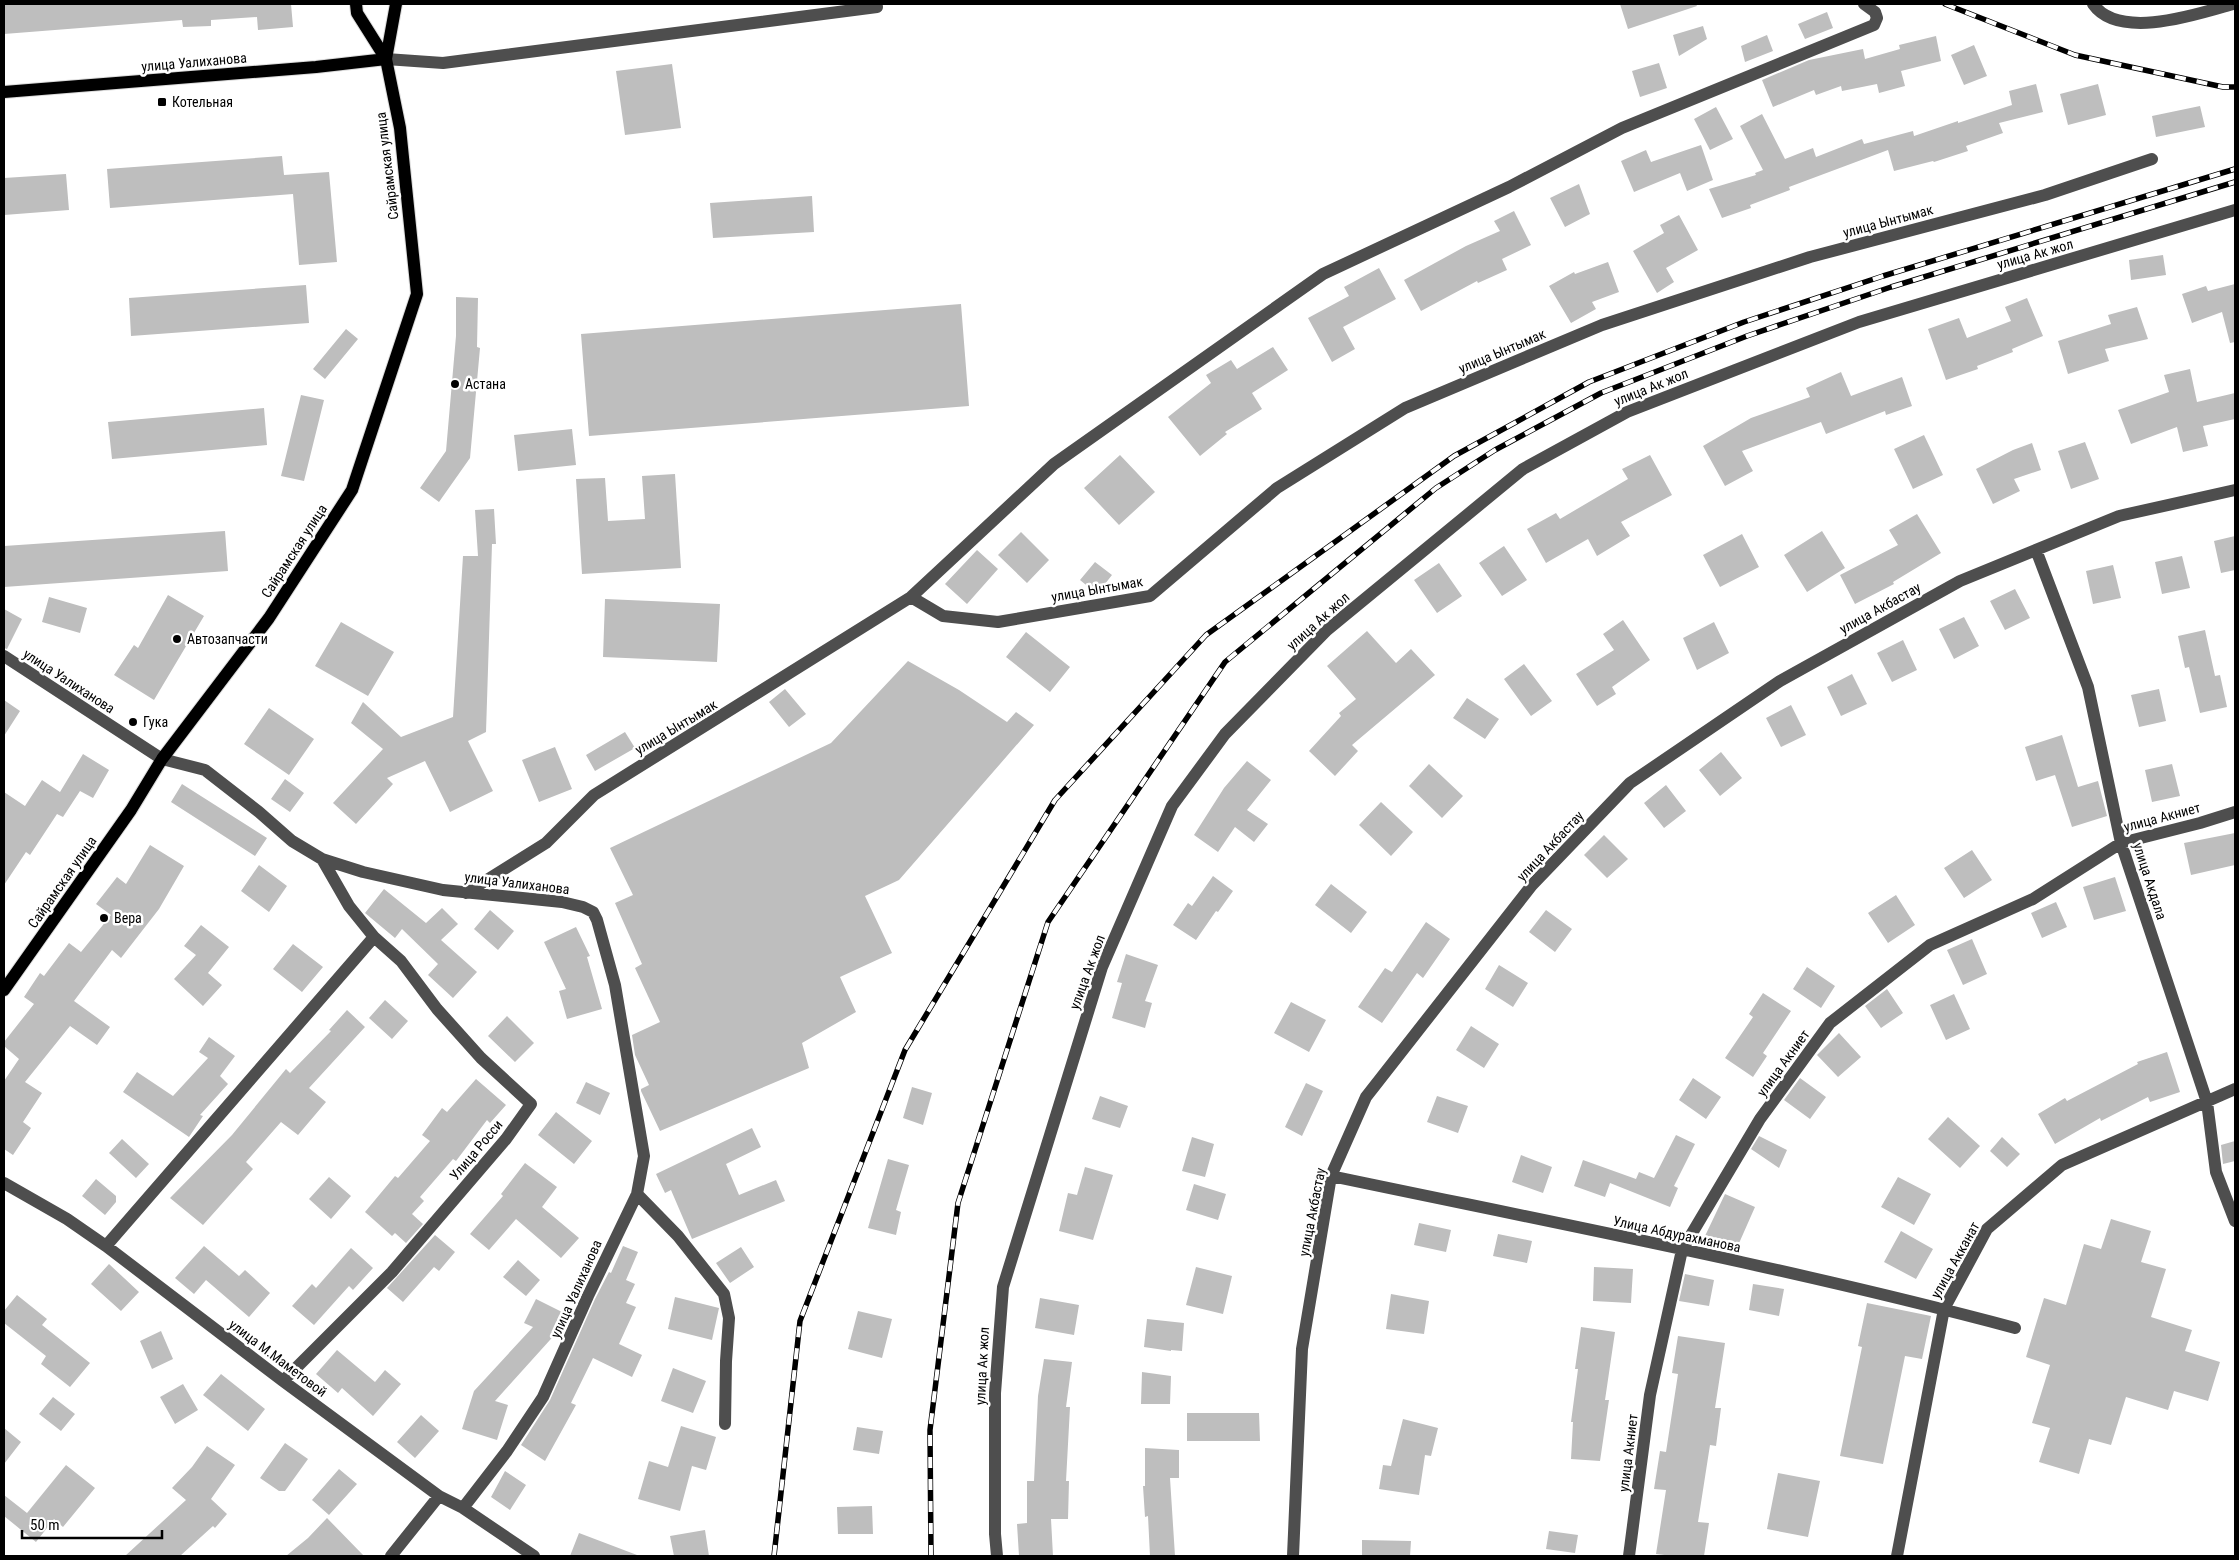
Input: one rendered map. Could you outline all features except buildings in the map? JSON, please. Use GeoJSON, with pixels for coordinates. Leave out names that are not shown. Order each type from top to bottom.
{"type":"FeatureCollection","features":[{"type":"Feature","properties":{"kind":"main road"},"geometry":{"type":"LineString","coordinates":[[356,4],[357,13],[386,59]]}},
{"type":"Feature","properties":{"kind":"main road"},"geometry":{"type":"LineString","coordinates":[[386,59],[396,4]]}},
{"type":"Feature","properties":{"kind":"main road","name":"улица Уалиханова"},"geometry":{"type":"LineString","coordinates":[[4,92],[306,68],[386,59]]}},
{"type":"Feature","properties":{"kind":"main road","name":"Сайрамская улица"},"geometry":{"type":"LineString","coordinates":[[4,990],[131,810],[162,760],[269,618],[352,490],[417,294],[400,128],[386,59]]}},
{"type":"Feature","properties":{"kind":"street"},"geometry":{"type":"LineString","coordinates":[[386,59],[443,63],[877,7],[876,4]]}},
{"type":"Feature","properties":{"kind":"street","name":"улица Ынтымак"},"geometry":{"type":"LineString","coordinates":[[466,893],[546,843],[594,795],[911,597],[1054,464],[1323,274],[1509,187],[1622,128],[1874,25],[1877,18],[1875,12],[1864,4]]}},
{"type":"Feature","properties":{"kind":"street"},"geometry":{"type":"LineString","coordinates":[[2093,4],[2116,20],[2149,22],[2188,17],[2233,4]]}},
{"type":"Feature","properties":{"kind":"street","name":"улица Ынтымак"},"geometry":{"type":"LineString","coordinates":[[911,597],[943,616],[998,622],[1150,596],[1277,488],[1405,408],[1602,325],[1810,257],[2045,195],[2152,159]]}},
{"type":"Feature","properties":{"kind":"street","name":"улица Ак жол"},"geometry":{"type":"LineString","coordinates":[[997,1556],[995,1534],[995,1393],[1002,1287],[1102,967],[1172,806],[1225,734],[1327,630],[1523,469],[1627,412],[1859,322],[2235,210]]}},
{"type":"Feature","properties":{"kind":"street","name":"улица Акбастау"},"geometry":{"type":"LineString","coordinates":[[1293,1556],[1302,1349],[1331,1176],[1366,1097],[1532,885],[1630,783],[1780,681],[1960,581],[2120,516],[2235,490]]}},
{"type":"Feature","properties":{"kind":"street","name":"улица Акдала"},"geometry":{"type":"LineString","coordinates":[[2036,550],[2088,687],[2121,843],[2207,1102],[2216,1172],[2235,1221]]}},
{"type":"Feature","properties":{"kind":"street","name":"улица Уалиханова"},"geometry":{"type":"LineString","coordinates":[[4,656],[162,760],[205,770],[259,812],[292,841],[322,859],[403,882],[466,893],[562,902],[583,907],[593,912],[597,920],[615,985],[644,1156],[637,1194],[543,1397],[507,1451],[463,1508]]}},
{"type":"Feature","properties":{"kind":"street","name":"улица Акниет"},"geometry":{"type":"LineString","coordinates":[[1629,1556],[1650,1395],[1682,1250],[1760,1119],[1830,1023],[1930,945],[2034,899],[2121,843],[2235,812]]}},
{"type":"Feature","properties":{"kind":"street","name":"Улица Росси"},"geometry":{"type":"LineString","coordinates":[[283,1381],[392,1272],[506,1140],[531,1104],[481,1058],[437,1009],[401,961],[374,937],[349,906],[322,859]]}},
{"type":"Feature","properties":{"kind":"street"},"geometry":{"type":"LineString","coordinates":[[106,1246],[374,937]]}},
{"type":"Feature","properties":{"kind":"street","name":"улица Акканат"},"geometry":{"type":"LineString","coordinates":[[1897,1556],[1944,1309],[1987,1229],[2062,1165],[2235,1089]]}},
{"type":"Feature","properties":{"kind":"street","name":"Улица Абдурахманова"},"geometry":{"type":"LineString","coordinates":[[1331,1176],[1682,1250],[1944,1309],[2015,1328]]}},
{"type":"Feature","properties":{"kind":"street","name":"улица М.Маметовой"},"geometry":{"type":"LineString","coordinates":[[4,1183],[67,1219],[106,1246],[283,1381],[439,1496],[463,1508],[534,1556]]}},
{"type":"Feature","properties":{"kind":"street"},"geometry":{"type":"LineString","coordinates":[[637,1194],[678,1236],[724,1294],[729,1318],[725,1424]]}},
{"type":"Feature","properties":{"kind":"street"},"geometry":{"type":"LineString","coordinates":[[391,1556],[439,1496]]}},
{"type":"Feature","properties":{"kind":"railway"},"geometry":{"type":"LineString","coordinates":[[1945,4],[2075,55],[2223,87],[2235,87]]}},
{"type":"Feature","properties":{"kind":"railway"},"geometry":{"type":"LineString","coordinates":[[774,1556],[800,1321],[905,1050],[1055,800],[1206,635],[1454,456],[1589,382],[1744,322],[1883,276],[2235,169]]}},
{"type":"Feature","properties":{"kind":"railway"},"geometry":{"type":"LineString","coordinates":[[931,1556],[930,1430],[958,1203],[1048,922],[1225,662],[1436,488],[1495,450],[1601,393],[1747,336],[1891,287],[2235,182]]}},
{"type":"Feature","properties":{"kind":"place","name":"Котельная"},"geometry":{"type":"Point","coordinates":[162,102]}},
{"type":"Feature","properties":{"kind":"place","name":"Астана"},"geometry":{"type":"Point","coordinates":[455,384]}},
{"type":"Feature","properties":{"kind":"place","name":"Автозапчасти"},"geometry":{"type":"Point","coordinates":[177,639]}},
{"type":"Feature","properties":{"kind":"place","name":"Гука"},"geometry":{"type":"Point","coordinates":[133,722]}},
{"type":"Feature","properties":{"kind":"place","name":"Вера"},"geometry":{"type":"Point","coordinates":[104,918]}}]}
